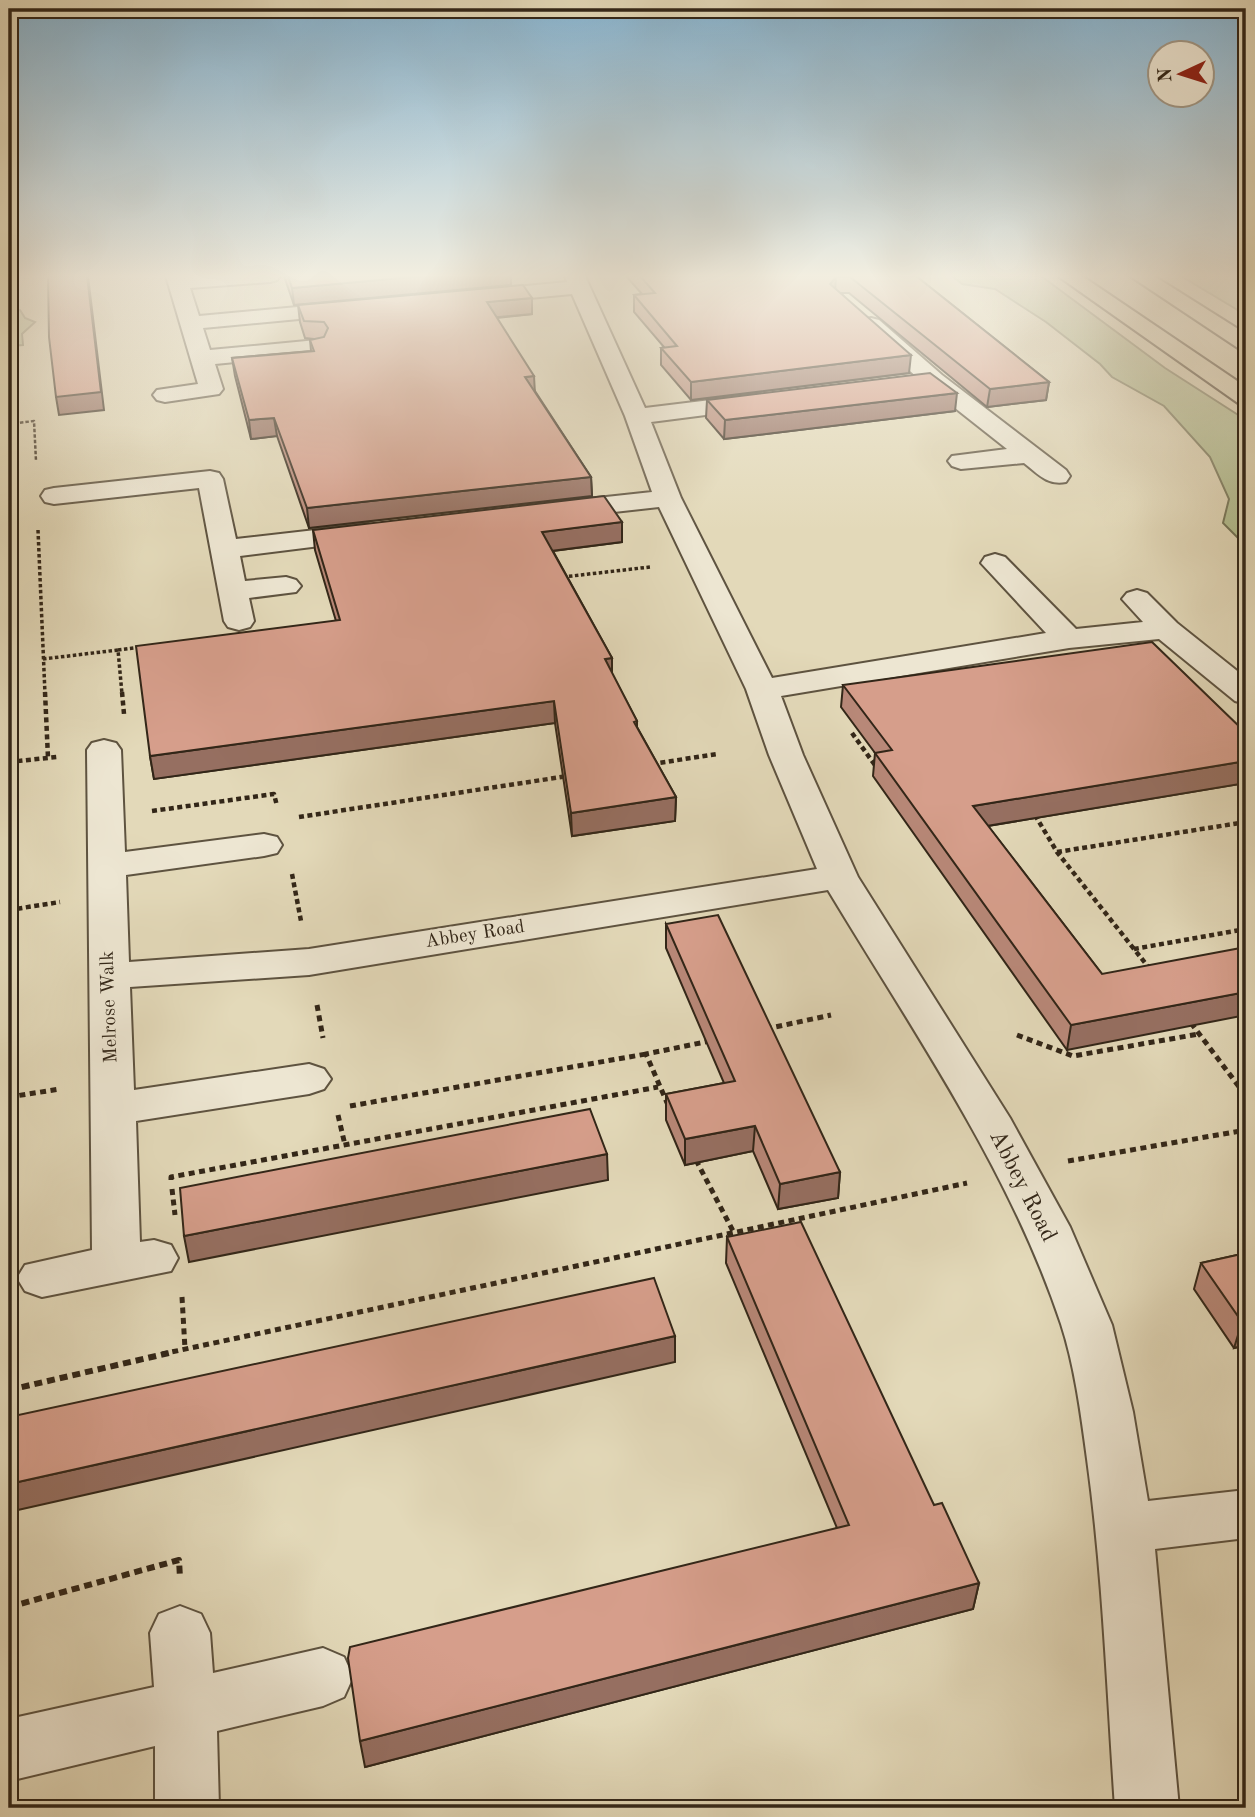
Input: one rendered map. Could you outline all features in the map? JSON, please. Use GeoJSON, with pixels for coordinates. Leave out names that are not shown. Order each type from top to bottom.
{"type":"FeatureCollection","features":[{"type":"Feature","properties":{"kind":"highway"},"geometry":{"type":"LineString","coordinates":[[1192,361],[1246,398]]}},
{"type":"Feature","properties":{"kind":"street"},"geometry":{"type":"LineString","coordinates":[[165,395],[211,389],[203,361]]}},
{"type":"Feature","properties":{"kind":"street","name":"Abbey Road"},"geometry":{"type":"LineString","coordinates":[[612,361],[637,416],[668,498],[762,689],[786,755],[839,877],[994,1129],[1046,1227],[1087,1325],[1107,1412],[1125,1528],[1147,1808]]}},
{"type":"Feature","properties":{"kind":"street"},"geometry":{"type":"LineString","coordinates":[[912,361],[1057,476]]}},
{"type":"Feature","properties":{"kind":"street"},"geometry":{"type":"LineString","coordinates":[[907,383],[934,380]]}},
{"type":"Feature","properties":{"kind":"street"},"geometry":{"type":"LineString","coordinates":[[637,416],[787,398]]}},
{"type":"Feature","properties":{"kind":"street"},"geometry":{"type":"LineString","coordinates":[[961,461],[1030,454]]}},
{"type":"Feature","properties":{"kind":"street"},"geometry":{"type":"LineString","coordinates":[[54,496],[210,479],[239,621]]}},
{"type":"Feature","properties":{"kind":"street"},"geometry":{"type":"LineString","coordinates":[[539,512],[668,498]]}},
{"type":"Feature","properties":{"kind":"street"},"geometry":{"type":"LineString","coordinates":[[224,549],[388,530]]}},
{"type":"Feature","properties":{"kind":"street"},"geometry":{"type":"LineString","coordinates":[[995,563],[1069,639]]}},
{"type":"Feature","properties":{"kind":"street"},"geometry":{"type":"LineString","coordinates":[[234,591],[286,586]]}},
{"type":"Feature","properties":{"kind":"street"},"geometry":{"type":"LineString","coordinates":[[1137,599],[1166,629],[1246,694]]}},
{"type":"Feature","properties":{"kind":"street"},"geometry":{"type":"LineString","coordinates":[[762,689],[1069,639],[1166,629]]}},
{"type":"Feature","properties":{"kind":"street","name":"Melrose Walk"},"geometry":{"type":"LineString","coordinates":[[114,734],[107,866],[113,1109],[157,1261]]}},
{"type":"Feature","properties":{"kind":"street"},"geometry":{"type":"LineString","coordinates":[[107,866],[264,845]]}},
{"type":"Feature","properties":{"kind":"street","name":"Abbey Road"},"geometry":{"type":"LineString","coordinates":[[109,976],[309,962],[839,877]]}},
{"type":"Feature","properties":{"kind":"street"},"geometry":{"type":"LineString","coordinates":[[113,1109],[323,1094]]}},
{"type":"Feature","properties":{"kind":"street"},"geometry":{"type":"LineString","coordinates":[[42,1278],[157,1261]]}},
{"type":"Feature","properties":{"kind":"street"},"geometry":{"type":"LineString","coordinates":[[1125,1528],[1246,1514]]}},
{"type":"Feature","properties":{"kind":"street"},"geometry":{"type":"LineString","coordinates":[[180,1633],[186,1708],[187,1808]]}},
{"type":"Feature","properties":{"kind":"street"},"geometry":{"type":"LineString","coordinates":[[9,1750],[323,1677]]}},
{"type":"Feature","properties":{"kind":"path"},"geometry":{"type":"LineString","coordinates":[[9,424],[34,421],[36,461]]}},
{"type":"Feature","properties":{"kind":"path"},"geometry":{"type":"LineString","coordinates":[[38,527],[48,758]]}},
{"type":"Feature","properties":{"kind":"path"},"geometry":{"type":"LineString","coordinates":[[557,578],[650,568]]}},
{"type":"Feature","properties":{"kind":"path"},"geometry":{"type":"LineString","coordinates":[[43,659],[146,647]]}},
{"type":"Feature","properties":{"kind":"path"},"geometry":{"type":"LineString","coordinates":[[114,734],[118,650]]}},
{"type":"Feature","properties":{"kind":"path"},"geometry":{"type":"LineString","coordinates":[[852,733],[878,770],[890,768]]}},
{"type":"Feature","properties":{"kind":"path"},"geometry":{"type":"LineString","coordinates":[[649,764],[717,754]]}},
{"type":"Feature","properties":{"kind":"path"},"geometry":{"type":"LineString","coordinates":[[294,817],[581,775]]}},
{"type":"Feature","properties":{"kind":"path"},"geometry":{"type":"LineString","coordinates":[[145,812],[274,794],[277,807]]}},
{"type":"Feature","properties":{"kind":"path"},"geometry":{"type":"LineString","coordinates":[[1032,811],[1057,852],[1150,970]]}},
{"type":"Feature","properties":{"kind":"path"},"geometry":{"type":"LineString","coordinates":[[1057,852],[1246,822]]}},
{"type":"Feature","properties":{"kind":"path"},"geometry":{"type":"LineString","coordinates":[[1134,949],[1246,929]]}},
{"type":"Feature","properties":{"kind":"path"},"geometry":{"type":"LineString","coordinates":[[1183,1013],[1246,1096]]}},
{"type":"Feature","properties":{"kind":"path"},"geometry":{"type":"LineString","coordinates":[[765,1029],[831,1015]]}},
{"type":"Feature","properties":{"kind":"path"},"geometry":{"type":"LineString","coordinates":[[1017,1035],[1073,1056],[1199,1034]]}},
{"type":"Feature","properties":{"kind":"path"},"geometry":{"type":"LineString","coordinates":[[323,1094],[646,1054],[712,1040]]}},
{"type":"Feature","properties":{"kind":"path"},"geometry":{"type":"LineString","coordinates":[[646,1054],[671,1111]]}},
{"type":"Feature","properties":{"kind":"path"},"geometry":{"type":"LineString","coordinates":[[185,1349],[157,1261],[171,1177],[659,1087]]}},
{"type":"Feature","properties":{"kind":"path"},"geometry":{"type":"LineString","coordinates":[[1055,1163],[1246,1130]]}},
{"type":"Feature","properties":{"kind":"path"},"geometry":{"type":"LineString","coordinates":[[689,1147],[733,1231]]}},
{"type":"Feature","properties":{"kind":"path"},"geometry":{"type":"LineString","coordinates":[[9,1390],[185,1349],[944,1188]]}},
{"type":"Feature","properties":{"kind":"path"},"geometry":{"type":"LineString","coordinates":[[9,1607],[179,1560],[180,1633]]}},
{"type":"Feature","properties":{"kind":"green space"},"geometry":{"type":"Polygon","coordinates":[[[1096,361],[1155,361],[1246,420],[1246,546],[1223,523],[1229,499],[1210,457],[1164,406],[1112,377],[1096,361]]]}},
{"type":"Feature","properties":{"kind":"building"},"geometry":{"type":"Polygon","coordinates":[[[52,361],[97,361],[101,392],[56,397],[52,361]]]}},
{"type":"Feature","properties":{"kind":"building"},"geometry":{"type":"Polygon","coordinates":[[[233,361],[524,361],[534,376],[525,377],[591,477],[307,508],[274,418],[249,420],[233,361]]]}},
{"type":"Feature","properties":{"kind":"building"},"geometry":{"type":"Polygon","coordinates":[[[672,361],[864,361],[691,382],[672,361]]]}},
{"type":"Feature","properties":{"kind":"building"},"geometry":{"type":"Polygon","coordinates":[[[955,361],[1022,361],[1049,382],[990,389],[955,361]]]}},
{"type":"Feature","properties":{"kind":"building"},"geometry":{"type":"Polygon","coordinates":[[[930,373],[957,393],[725,420],[707,400],[930,373]]]}},
{"type":"Feature","properties":{"kind":"building"},"geometry":{"type":"Polygon","coordinates":[[[604,496],[622,522],[542,532],[612,658],[605,659],[637,721],[634,722],[676,797],[571,813],[554,701],[150,756],[136,646],[340,620],[313,530],[604,496]]]}},
{"type":"Feature","properties":{"kind":"building"},"geometry":{"type":"Polygon","coordinates":[[[1152,642],[1246,733],[1246,761],[973,806],[1102,974],[1246,947],[1246,992],[1071,1025],[875,753],[892,750],[843,685],[1152,642]]]}},
{"type":"Feature","properties":{"kind":"building"},"geometry":{"type":"Polygon","coordinates":[[[718,915],[840,1172],[780,1184],[755,1126],[685,1139],[666,1094],[735,1081],[666,924],[718,915]]]}},
{"type":"Feature","properties":{"kind":"building"},"geometry":{"type":"Polygon","coordinates":[[[590,1109],[607,1154],[184,1236],[180,1188],[590,1109]]]}},
{"type":"Feature","properties":{"kind":"building"},"geometry":{"type":"Polygon","coordinates":[[[801,1222],[934,1505],[942,1503],[979,1583],[360,1741],[348,1658],[350,1647],[849,1525],[727,1237],[801,1222]]]}},
{"type":"Feature","properties":{"kind":"building"},"geometry":{"type":"Polygon","coordinates":[[[1246,1253],[1246,1321],[1242,1322],[1201,1263],[1246,1253]]]}},
{"type":"Feature","properties":{"kind":"building"},"geometry":{"type":"Polygon","coordinates":[[[654,1278],[675,1336],[9,1484],[9,1417],[654,1278]]]}}]}
